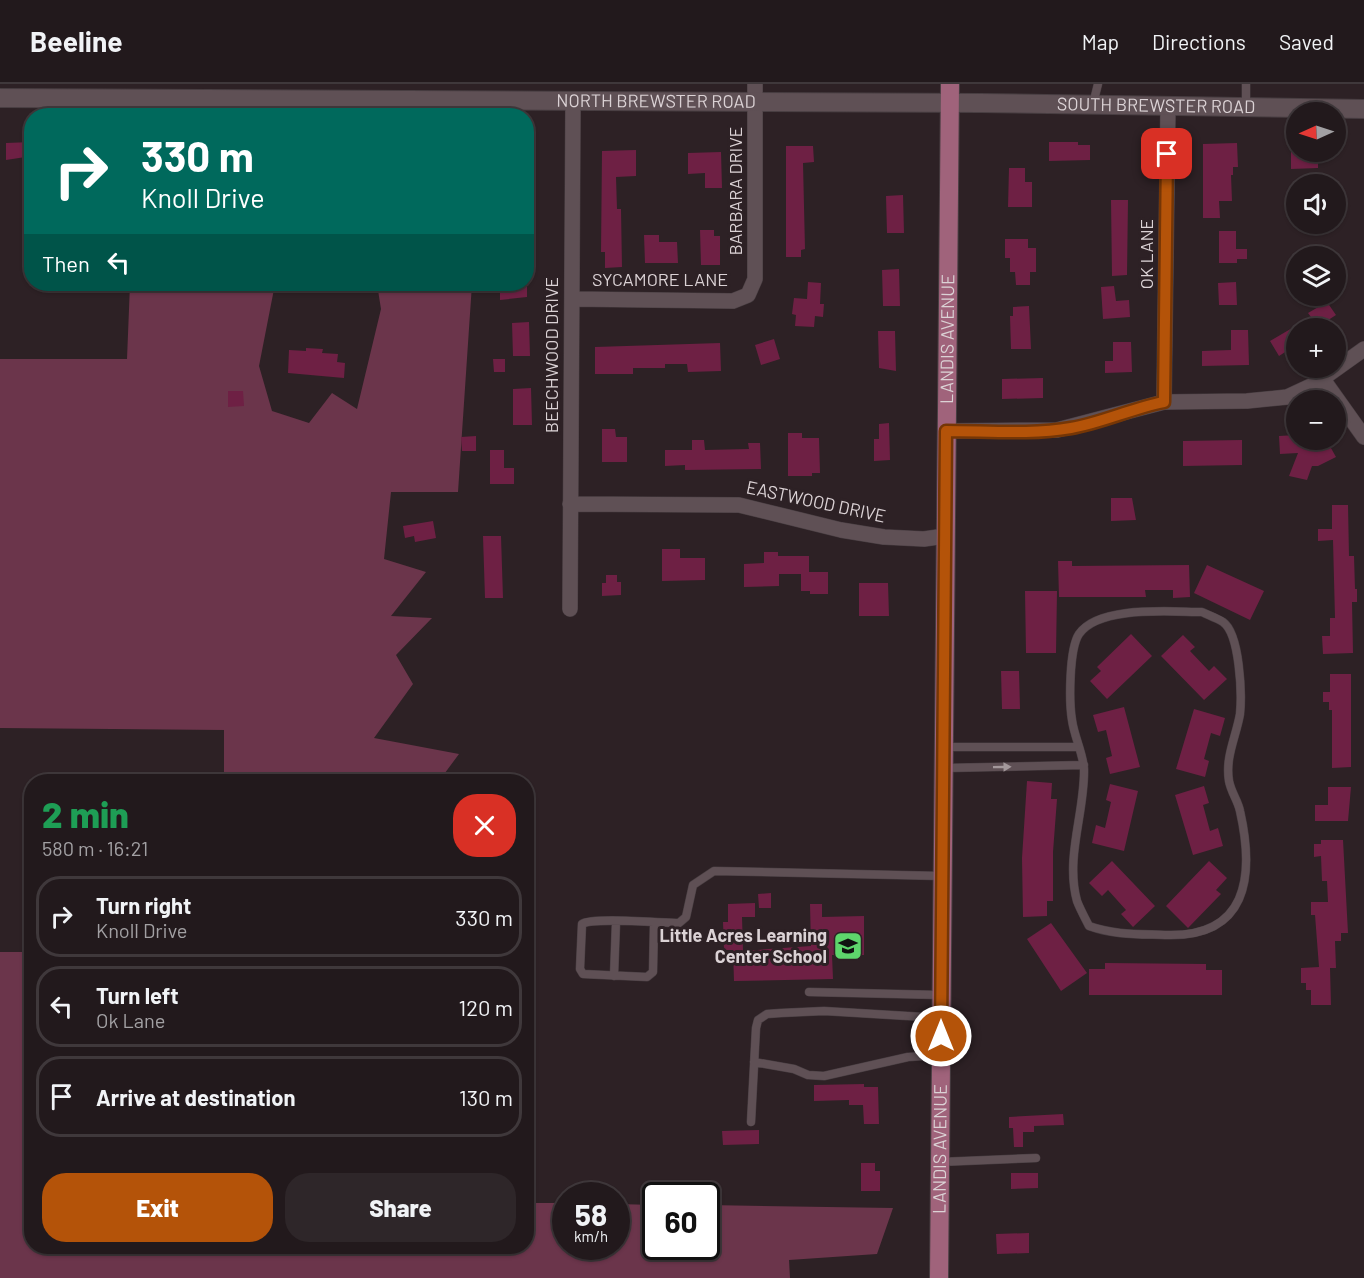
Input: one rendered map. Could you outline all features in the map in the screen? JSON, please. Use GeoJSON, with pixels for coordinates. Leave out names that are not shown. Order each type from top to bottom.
{"type":"FeatureCollection","features":[{"type":"Feature","properties":{"kind":"main road","name":"LANDIS AVENUE"},"geometry":{"type":"LineString","coordinates":[[939,1278],[950,84]]}},
{"type":"Feature","properties":{"kind":"main road","name":"NORTH BREWSTER ROAD"},"geometry":{"type":"LineString","coordinates":[[0,98],[950,104]]}},
{"type":"Feature","properties":{"kind":"main road","name":"SOUTH BREWSTER ROAD"},"geometry":{"type":"LineString","coordinates":[[950,104],[1364,109]]}},
{"type":"Feature","properties":{"kind":"street","name":"BARBARA DRIVE"},"geometry":{"type":"LineString","coordinates":[[748,295],[755,279],[755,84]]}},
{"type":"Feature","properties":{"kind":"street","name":"BEECHWOOD DRIVE"},"geometry":{"type":"LineString","coordinates":[[570,609],[573,101]]}},
{"type":"Feature","properties":{"kind":"street","name":"OK LANE"},"geometry":{"type":"LineString","coordinates":[[1164,402],[1168,106]]}},
{"type":"Feature","properties":{"kind":"street","name":"SYCAMORE LANE"},"geometry":{"type":"LineString","coordinates":[[572,299],[733,301],[748,295]]}},
{"type":"Feature","properties":{"kind":"street"},"geometry":{"type":"LineString","coordinates":[[1346,361],[1364,349]]}},
{"type":"Feature","properties":{"kind":"street"},"geometry":{"type":"LineString","coordinates":[[946,431],[1065,429],[1164,402],[1265,400],[1298,393],[1322,378],[1364,436]]}},
{"type":"Feature","properties":{"kind":"street","name":"EASTWOOD DRIVE"},"geometry":{"type":"LineString","coordinates":[[570,504],[739,505],[841,530],[884,537],[924,539],[945,536]]}},
{"type":"Feature","properties":{"kind":"lane"},"geometry":{"type":"LineString","coordinates":[[1093,105],[1098,84]]}},
{"type":"Feature","properties":{"kind":"lane"},"geometry":{"type":"LineString","coordinates":[[1246,84],[1246,108]]}},
{"type":"Feature","properties":{"kind":"lane"},"geometry":{"type":"LineString","coordinates":[[1202,612],[1224,623],[1236,648],[1239,682],[1240,714],[1231,742],[1228,763],[1230,782],[1239,808],[1244,834],[1245,882],[1234,910],[1217,928],[1188,936],[1110,933],[1089,926],[1077,901],[1074,874],[1076,836],[1084,794],[1084,765],[1078,747],[1071,707],[1072,660],[1079,634],[1095,621],[1125,613],[1202,612]]}},
{"type":"Feature","properties":{"kind":"lane"},"geometry":{"type":"LineString","coordinates":[[944,747],[1078,747]]}},
{"type":"Feature","properties":{"kind":"lane"},"geometry":{"type":"LineString","coordinates":[[943,768],[1084,765]]}},
{"type":"Feature","properties":{"kind":"lane"},"geometry":{"type":"LineString","coordinates":[[654,922],[653,972],[647,977],[583,974],[580,969],[582,924],[587,921],[616,921],[654,922],[679,923],[686,917],[693,885],[714,871],[942,876]]}},
{"type":"Feature","properties":{"kind":"lane"},"geometry":{"type":"LineString","coordinates":[[614,975],[616,921]]}},
{"type":"Feature","properties":{"kind":"lane"},"geometry":{"type":"LineString","coordinates":[[809,992],[941,995]]}},
{"type":"Feature","properties":{"kind":"lane"},"geometry":{"type":"LineString","coordinates":[[751,1122],[756,1028],[758,1020],[767,1014],[824,1011],[941,1018]]}},
{"type":"Feature","properties":{"kind":"lane"},"geometry":{"type":"LineString","coordinates":[[754,1062],[794,1069],[808,1075],[824,1076],[908,1057],[941,1055]]}},
{"type":"Feature","properties":{"kind":"lane"},"geometry":{"type":"LineString","coordinates":[[940,1162],[1036,1158]]}},
{"type":"Feature","properties":{"kind":"shaded area"},"geometry":{"type":"Polygon","coordinates":[[[130,291],[274,291],[259,366],[272,411],[309,423],[332,393],[357,409],[381,309],[378,291],[472,291],[458,492],[391,492],[384,559],[426,572],[391,616],[432,618],[396,655],[413,684],[374,738],[459,754],[444,774],[224,774],[224,730],[0,728],[0,359],[127,359],[130,291]]]}},
{"type":"Feature","properties":{"kind":"shaded area"},"geometry":{"type":"Polygon","coordinates":[[[0,952],[24,952],[24,1254],[534,1254],[534,1203],[552,1203],[552,1260],[630,1260],[630,1204],[642,1205],[642,1260],[720,1260],[720,1205],[893,1208],[877,1254],[789,1260],[790,1278],[0,1278],[0,952]]]}},
{"type":"Feature","properties":{"kind":"building"},"geometry":{"type":"Polygon","coordinates":[[[24,142],[24,157],[6,160],[6,143],[24,142]]]}},
{"type":"Feature","properties":{"kind":"building"},"geometry":{"type":"Polygon","coordinates":[[[1049,142],[1078,142],[1078,145],[1090,145],[1090,160],[1049,161],[1049,142]]]}},
{"type":"Feature","properties":{"kind":"building"},"geometry":{"type":"Polygon","coordinates":[[[1237,143],[1238,167],[1233,167],[1233,175],[1231,175],[1232,201],[1219,201],[1220,218],[1203,218],[1203,144],[1237,143]]]}},
{"type":"Feature","properties":{"kind":"building"},"geometry":{"type":"Polygon","coordinates":[[[786,146],[813,146],[814,162],[803,163],[805,249],[801,250],[801,257],[786,257],[786,146]]]}},
{"type":"Feature","properties":{"kind":"building"},"geometry":{"type":"Polygon","coordinates":[[[636,150],[636,176],[616,177],[617,209],[621,209],[622,267],[605,268],[605,252],[601,252],[602,151],[636,150]]]}},
{"type":"Feature","properties":{"kind":"building"},"geometry":{"type":"Polygon","coordinates":[[[721,152],[722,188],[705,188],[705,173],[688,174],[688,153],[721,152]]]}},
{"type":"Feature","properties":{"kind":"building"},"geometry":{"type":"Polygon","coordinates":[[[1291,162],[1318,162],[1318,168],[1291,169],[1291,162]]]}},
{"type":"Feature","properties":{"kind":"building"},"geometry":{"type":"Polygon","coordinates":[[[1009,168],[1025,168],[1025,182],[1032,182],[1032,207],[1008,207],[1009,168]]]}},
{"type":"Feature","properties":{"kind":"building"},"geometry":{"type":"Polygon","coordinates":[[[903,195],[904,233],[887,233],[886,196],[903,195]]]}},
{"type":"Feature","properties":{"kind":"building"},"geometry":{"type":"Polygon","coordinates":[[[1111,200],[1128,200],[1127,275],[1112,276],[1111,200]]]}},
{"type":"Feature","properties":{"kind":"building"},"geometry":{"type":"Polygon","coordinates":[[[700,230],[714,230],[714,236],[720,236],[720,265],[701,265],[700,230]]]}},
{"type":"Feature","properties":{"kind":"building"},"geometry":{"type":"Polygon","coordinates":[[[1219,231],[1236,231],[1236,249],[1247,249],[1247,259],[1237,259],[1237,263],[1219,263],[1219,231]]]}},
{"type":"Feature","properties":{"kind":"building"},"geometry":{"type":"Polygon","coordinates":[[[644,235],[659,235],[659,242],[677,242],[678,263],[645,263],[644,235]]]}},
{"type":"Feature","properties":{"kind":"building"},"geometry":{"type":"Polygon","coordinates":[[[1005,239],[1028,239],[1028,248],[1036,248],[1036,272],[1030,272],[1030,285],[1016,285],[1015,272],[1010,272],[1010,258],[1005,258],[1005,239]]]}},
{"type":"Feature","properties":{"kind":"building"},"geometry":{"type":"Polygon","coordinates":[[[899,269],[900,306],[883,306],[882,270],[899,269]]]}},
{"type":"Feature","properties":{"kind":"building"},"geometry":{"type":"Polygon","coordinates":[[[808,282],[821,283],[820,304],[824,304],[823,317],[815,316],[814,327],[795,326],[796,315],[792,314],[794,298],[807,299],[808,282]]]}},
{"type":"Feature","properties":{"kind":"building"},"geometry":{"type":"Polygon","coordinates":[[[1236,282],[1237,305],[1219,305],[1218,283],[1236,282]]]}},
{"type":"Feature","properties":{"kind":"building"},"geometry":{"type":"Polygon","coordinates":[[[1114,286],[1116,301],[1129,300],[1130,317],[1103,319],[1101,287],[1114,286]]]}},
{"type":"Feature","properties":{"kind":"building"},"geometry":{"type":"Polygon","coordinates":[[[500,291],[527,291],[527,297],[500,300],[500,291]]]}},
{"type":"Feature","properties":{"kind":"building"},"geometry":{"type":"Polygon","coordinates":[[[1029,306],[1031,349],[1011,349],[1010,316],[1013,316],[1013,307],[1029,306]]]}},
{"type":"Feature","properties":{"kind":"building"},"geometry":{"type":"Polygon","coordinates":[[[1320,306],[1330,306],[1336,315],[1331,318],[1309,318],[1311,317],[1308,313],[1320,306]]]}},
{"type":"Feature","properties":{"kind":"building"},"geometry":{"type":"Polygon","coordinates":[[[529,322],[530,356],[513,356],[512,323],[529,322]]]}},
{"type":"Feature","properties":{"kind":"building"},"geometry":{"type":"Polygon","coordinates":[[[1231,330],[1248,330],[1249,365],[1202,366],[1202,351],[1231,350],[1231,330]]]}},
{"type":"Feature","properties":{"kind":"building"},"geometry":{"type":"Polygon","coordinates":[[[878,331],[895,331],[896,371],[879,368],[878,331]]]}},
{"type":"Feature","properties":{"kind":"building"},"geometry":{"type":"Polygon","coordinates":[[[1286,332],[1286,351],[1279,356],[1270,341],[1286,332]]]}},
{"type":"Feature","properties":{"kind":"building"},"geometry":{"type":"Polygon","coordinates":[[[774,339],[780,359],[761,365],[755,345],[774,339]]]}},
{"type":"Feature","properties":{"kind":"building"},"geometry":{"type":"Polygon","coordinates":[[[1113,342],[1131,342],[1132,372],[1105,373],[1105,361],[1113,361],[1113,342]]]}},
{"type":"Feature","properties":{"kind":"building"},"geometry":{"type":"Polygon","coordinates":[[[720,343],[721,371],[688,372],[687,364],[665,364],[665,368],[633,368],[633,374],[595,374],[595,347],[720,343]]]}},
{"type":"Feature","properties":{"kind":"building"},"geometry":{"type":"Polygon","coordinates":[[[306,348],[323,349],[322,353],[338,354],[337,362],[345,363],[344,378],[288,373],[289,350],[306,351],[306,348]]]}},
{"type":"Feature","properties":{"kind":"building"},"geometry":{"type":"Polygon","coordinates":[[[493,359],[505,359],[505,372],[494,372],[493,359]]]}},
{"type":"Feature","properties":{"kind":"building"},"geometry":{"type":"Polygon","coordinates":[[[1043,378],[1043,398],[1002,399],[1002,379],[1043,378]]]}},
{"type":"Feature","properties":{"kind":"building"},"geometry":{"type":"Polygon","coordinates":[[[531,388],[532,425],[513,425],[513,389],[531,388]]]}},
{"type":"Feature","properties":{"kind":"building"},"geometry":{"type":"Polygon","coordinates":[[[228,391],[243,391],[244,406],[228,407],[228,391]]]}},
{"type":"Feature","properties":{"kind":"building"},"geometry":{"type":"Polygon","coordinates":[[[889,423],[890,460],[874,461],[874,439],[879,439],[879,424],[889,423]]]}},
{"type":"Feature","properties":{"kind":"building"},"geometry":{"type":"Polygon","coordinates":[[[602,429],[615,429],[616,437],[627,437],[627,462],[602,462],[602,429]]]}},
{"type":"Feature","properties":{"kind":"building"},"geometry":{"type":"Polygon","coordinates":[[[788,433],[802,433],[802,438],[819,438],[820,473],[812,473],[812,476],[788,476],[788,433]]]}},
{"type":"Feature","properties":{"kind":"building"},"geometry":{"type":"Polygon","coordinates":[[[476,436],[476,451],[462,451],[461,437],[476,436]]]}},
{"type":"Feature","properties":{"kind":"building"},"geometry":{"type":"Polygon","coordinates":[[[1279,436],[1286,436],[1286,450],[1332,450],[1336,457],[1318,466],[1312,466],[1307,480],[1289,476],[1298,453],[1280,454],[1279,436]]]}},
{"type":"Feature","properties":{"kind":"building"},"geometry":{"type":"Polygon","coordinates":[[[692,440],[704,440],[705,450],[749,449],[748,443],[760,443],[761,469],[685,470],[685,465],[665,466],[665,450],[692,450],[692,440]]]}},
{"type":"Feature","properties":{"kind":"building"},"geometry":{"type":"Polygon","coordinates":[[[1242,440],[1242,465],[1183,466],[1183,441],[1242,440]]]}},
{"type":"Feature","properties":{"kind":"building"},"geometry":{"type":"Polygon","coordinates":[[[490,450],[504,450],[504,468],[514,468],[514,484],[490,484],[490,450]]]}},
{"type":"Feature","properties":{"kind":"building"},"geometry":{"type":"Polygon","coordinates":[[[1111,498],[1132,498],[1136,520],[1111,521],[1111,498]]]}},
{"type":"Feature","properties":{"kind":"building"},"geometry":{"type":"Polygon","coordinates":[[[1332,505],[1348,505],[1349,556],[1354,556],[1355,589],[1357,589],[1357,602],[1352,602],[1353,653],[1323,654],[1322,636],[1330,636],[1330,618],[1335,618],[1333,540],[1318,541],[1318,529],[1332,529],[1332,505]]]}},
{"type":"Feature","properties":{"kind":"building"},"geometry":{"type":"Polygon","coordinates":[[[433,521],[436,538],[415,542],[414,536],[405,538],[403,526],[433,521]]]}},
{"type":"Feature","properties":{"kind":"building"},"geometry":{"type":"Polygon","coordinates":[[[483,536],[501,536],[503,598],[485,598],[483,536]]]}},
{"type":"Feature","properties":{"kind":"building"},"geometry":{"type":"Polygon","coordinates":[[[662,549],[680,549],[680,558],[705,558],[705,580],[662,581],[662,549]]]}},
{"type":"Feature","properties":{"kind":"building"},"geometry":{"type":"Polygon","coordinates":[[[764,552],[778,552],[778,556],[809,556],[809,572],[828,572],[828,594],[810,594],[810,591],[801,591],[801,574],[779,574],[779,586],[744,587],[744,564],[764,563],[764,552]]]}},
{"type":"Feature","properties":{"kind":"building"},"geometry":{"type":"Polygon","coordinates":[[[1058,561],[1072,561],[1072,566],[1189,565],[1190,597],[1173,598],[1173,590],[1145,590],[1146,597],[1059,597],[1058,561]]]}},
{"type":"Feature","properties":{"kind":"building"},"geometry":{"type":"Polygon","coordinates":[[[1207,565],[1264,591],[1250,620],[1194,593],[1207,565]]]}},
{"type":"Feature","properties":{"kind":"building"},"geometry":{"type":"Polygon","coordinates":[[[606,575],[617,575],[617,582],[621,582],[621,595],[602,596],[602,583],[606,583],[606,575]]]}},
{"type":"Feature","properties":{"kind":"building"},"geometry":{"type":"Polygon","coordinates":[[[859,583],[888,583],[889,616],[859,616],[859,583]]]}},
{"type":"Feature","properties":{"kind":"building"},"geometry":{"type":"Polygon","coordinates":[[[1025,591],[1057,591],[1056,653],[1026,653],[1025,591]]]}},
{"type":"Feature","properties":{"kind":"building"},"geometry":{"type":"Polygon","coordinates":[[[1131,634],[1152,656],[1107,699],[1090,681],[1101,671],[1097,667],[1131,634]]]}},
{"type":"Feature","properties":{"kind":"building"},"geometry":{"type":"Polygon","coordinates":[[[1183,635],[1195,647],[1190,651],[1209,671],[1214,666],[1227,679],[1204,700],[1161,656],[1183,635]]]}},
{"type":"Feature","properties":{"kind":"building"},"geometry":{"type":"Polygon","coordinates":[[[1001,671],[1019,671],[1020,709],[1002,709],[1001,671]]]}},
{"type":"Feature","properties":{"kind":"building"},"geometry":{"type":"Polygon","coordinates":[[[1330,674],[1351,674],[1351,767],[1332,768],[1332,710],[1329,710],[1329,702],[1323,702],[1323,692],[1330,692],[1330,674]]]}},
{"type":"Feature","properties":{"kind":"building"},"geometry":{"type":"Polygon","coordinates":[[[1124,707],[1140,767],[1110,774],[1106,758],[1112,756],[1106,730],[1098,732],[1093,715],[1124,707]]]}},
{"type":"Feature","properties":{"kind":"building"},"geometry":{"type":"Polygon","coordinates":[[[1194,709],[1225,718],[1220,736],[1211,733],[1204,759],[1209,761],[1205,777],[1176,769],[1194,709]]]}},
{"type":"Feature","properties":{"kind":"building"},"geometry":{"type":"Polygon","coordinates":[[[1027,781],[1052,783],[1051,799],[1057,799],[1053,852],[1053,901],[1047,901],[1047,916],[1023,917],[1022,858],[1027,781]]]}},
{"type":"Feature","properties":{"kind":"building"},"geometry":{"type":"Polygon","coordinates":[[[1110,784],[1138,791],[1124,851],[1092,843],[1096,825],[1105,828],[1111,802],[1106,800],[1110,784]]]}},
{"type":"Feature","properties":{"kind":"building"},"geometry":{"type":"Polygon","coordinates":[[[1204,786],[1209,803],[1203,805],[1210,831],[1218,828],[1223,846],[1193,855],[1175,795],[1204,786]]]}},
{"type":"Feature","properties":{"kind":"building"},"geometry":{"type":"Polygon","coordinates":[[[1328,787],[1351,787],[1348,821],[1315,821],[1315,805],[1328,805],[1328,787]]]}},
{"type":"Feature","properties":{"kind":"building"},"geometry":{"type":"Polygon","coordinates":[[[1321,840],[1343,840],[1348,933],[1341,933],[1341,941],[1335,941],[1336,968],[1330,968],[1331,1005],[1311,1005],[1311,990],[1306,990],[1306,983],[1301,983],[1301,968],[1319,967],[1315,915],[1311,915],[1311,902],[1328,902],[1327,881],[1322,881],[1321,856],[1314,857],[1314,844],[1321,844],[1321,840]]]}},
{"type":"Feature","properties":{"kind":"building"},"geometry":{"type":"Polygon","coordinates":[[[1112,861],[1155,906],[1133,927],[1121,914],[1126,910],[1108,890],[1102,896],[1089,883],[1112,861]]]}},
{"type":"Feature","properties":{"kind":"building"},"geometry":{"type":"Polygon","coordinates":[[[1209,861],[1227,878],[1216,890],[1221,894],[1188,928],[1166,906],[1209,861]]]}},
{"type":"Feature","properties":{"kind":"building"},"geometry":{"type":"Polygon","coordinates":[[[771,893],[771,908],[759,908],[758,894],[771,893]]]}},
{"type":"Feature","properties":{"kind":"building"},"geometry":{"type":"Polygon","coordinates":[[[755,903],[755,917],[742,917],[743,951],[811,946],[810,904],[822,904],[822,917],[864,916],[864,955],[832,955],[833,979],[734,981],[733,950],[724,950],[723,922],[728,922],[728,904],[755,903]]]}},
{"type":"Feature","properties":{"kind":"building"},"geometry":{"type":"Polygon","coordinates":[[[1051,923],[1087,973],[1061,991],[1027,939],[1051,923]]]}},
{"type":"Feature","properties":{"kind":"building"},"geometry":{"type":"Polygon","coordinates":[[[1105,963],[1206,964],[1206,970],[1222,970],[1222,995],[1089,995],[1089,969],[1105,969],[1105,963]]]}},
{"type":"Feature","properties":{"kind":"building"},"geometry":{"type":"Polygon","coordinates":[[[864,1084],[864,1087],[878,1087],[879,1124],[864,1124],[863,1105],[849,1105],[849,1100],[814,1101],[814,1085],[864,1084]]]}},
{"type":"Feature","properties":{"kind":"building"},"geometry":{"type":"Polygon","coordinates":[[[1063,1114],[1064,1125],[1034,1126],[1034,1132],[1023,1132],[1023,1147],[1014,1147],[1013,1128],[1009,1128],[1009,1117],[1063,1114]]]}},
{"type":"Feature","properties":{"kind":"building"},"geometry":{"type":"Polygon","coordinates":[[[759,1130],[759,1144],[723,1145],[722,1131],[759,1130]]]}},
{"type":"Feature","properties":{"kind":"building"},"geometry":{"type":"Polygon","coordinates":[[[861,1163],[875,1163],[875,1171],[880,1171],[880,1191],[861,1191],[861,1163]]]}},
{"type":"Feature","properties":{"kind":"building"},"geometry":{"type":"Polygon","coordinates":[[[1011,1173],[1038,1173],[1038,1188],[1011,1189],[1011,1173]]]}},
{"type":"Feature","properties":{"kind":"building"},"geometry":{"type":"Polygon","coordinates":[[[1029,1233],[1029,1253],[997,1254],[996,1234],[1029,1233]]]}},
{"type":"Feature","properties":{"kind":"place","name":"Little Acres Learning Center School"},"geometry":{"type":"Point","coordinates":[848,946]}},
{"type":"Feature","properties":{"kind":"route"},"geometry":{"type":"LineString","coordinates":[[941,1036],[946,431],[1039,431],[1074,428],[1136,408],[1164,402],[1167,154]]}}]}
